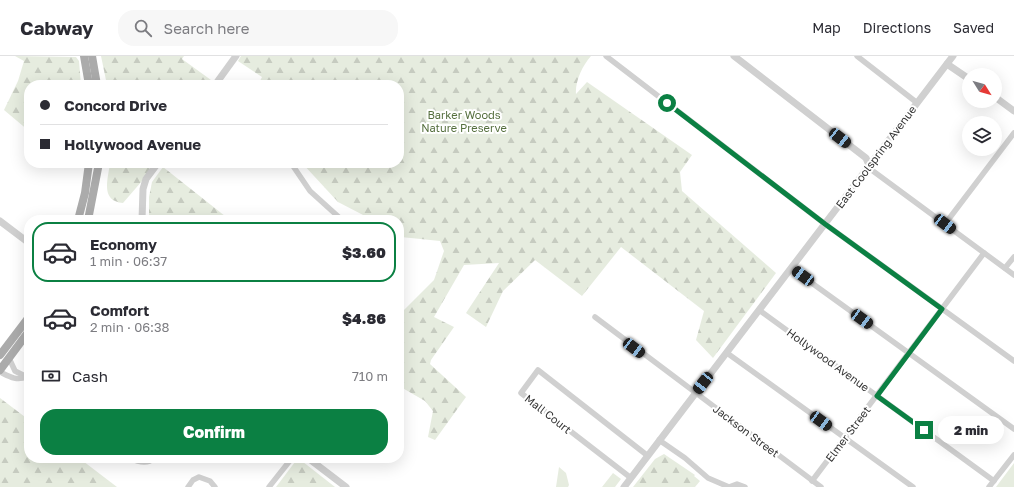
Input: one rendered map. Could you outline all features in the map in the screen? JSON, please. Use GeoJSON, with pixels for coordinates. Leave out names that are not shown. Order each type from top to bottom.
{"type":"FeatureCollection","features":[{"type":"Feature","properties":{"kind":"main road"},"geometry":{"type":"LineString","coordinates":[[84,56],[88,80]]}},
{"type":"Feature","properties":{"kind":"main road"},"geometry":{"type":"LineString","coordinates":[[92,56],[96,80]]}},
{"type":"Feature","properties":{"kind":"main road"},"geometry":{"type":"LineString","coordinates":[[79,215],[85,193],[88,168]]}},
{"type":"Feature","properties":{"kind":"main road"},"geometry":{"type":"LineString","coordinates":[[89,215],[98,168]]}},
{"type":"Feature","properties":{"kind":"main road"},"geometry":{"type":"LineString","coordinates":[[0,355],[24,324]]}},
{"type":"Feature","properties":{"kind":"main road"},"geometry":{"type":"LineString","coordinates":[[0,371],[24,338]]}},
{"type":"Feature","properties":{"kind":"street"},"geometry":{"type":"LineString","coordinates":[[219,80],[236,56]]}},
{"type":"Feature","properties":{"kind":"street"},"geometry":{"type":"LineString","coordinates":[[606,56],[825,224],[1014,361]]}},
{"type":"Feature","properties":{"kind":"street"},"geometry":{"type":"LineString","coordinates":[[734,56],[866,158],[873,171],[1014,275]]}},
{"type":"Feature","properties":{"kind":"street"},"geometry":{"type":"LineString","coordinates":[[856,56],[916,102]]}},
{"type":"Feature","properties":{"kind":"street","name":"East Coolspring Avenue"},"geometry":{"type":"LineString","coordinates":[[624,487],[825,224],[916,102],[953,56]]}},
{"type":"Feature","properties":{"kind":"street"},"geometry":{"type":"LineString","coordinates":[[947,64],[962,75]]}},
{"type":"Feature","properties":{"kind":"street"},"geometry":{"type":"LineString","coordinates":[[1002,103],[1014,111]]}},
{"type":"Feature","properties":{"kind":"street"},"geometry":{"type":"LineString","coordinates":[[945,224],[1014,133]]}},
{"type":"Feature","properties":{"kind":"street"},"geometry":{"type":"LineString","coordinates":[[142,215],[143,189],[146,179],[154,168]]}},
{"type":"Feature","properties":{"kind":"street"},"geometry":{"type":"LineString","coordinates":[[294,168],[310,191],[336,215]]}},
{"type":"Feature","properties":{"kind":"street"},"geometry":{"type":"LineString","coordinates":[[0,221],[24,239]]}},
{"type":"Feature","properties":{"kind":"street","name":"Elmer Street"},"geometry":{"type":"LineString","coordinates":[[812,481],[984,253]]}},
{"type":"Feature","properties":{"kind":"street"},"geometry":{"type":"LineString","coordinates":[[1005,268],[1014,257]]}},
{"type":"Feature","properties":{"kind":"street"},"geometry":{"type":"LineString","coordinates":[[791,268],[1014,429]]}},
{"type":"Feature","properties":{"kind":"street","name":"Hollywood Avenue"},"geometry":{"type":"LineString","coordinates":[[759,310],[994,481]]}},
{"type":"Feature","properties":{"kind":"street","name":"Jackson Street"},"geometry":{"type":"LineString","coordinates":[[595,318],[821,487]]}},
{"type":"Feature","properties":{"kind":"street"},"geometry":{"type":"LineString","coordinates":[[727,353],[913,487]]}},
{"type":"Feature","properties":{"kind":"street"},"geometry":{"type":"LineString","coordinates":[[9,358],[15,371],[24,374]]}},
{"type":"Feature","properties":{"kind":"street","name":"Mall Court"},"geometry":{"type":"LineString","coordinates":[[631,478],[521,393],[538,370],[648,456]]}},
{"type":"Feature","properties":{"kind":"street"},"geometry":{"type":"LineString","coordinates":[[0,371],[14,379],[19,380],[24,378]]}},
{"type":"Feature","properties":{"kind":"street"},"geometry":{"type":"LineString","coordinates":[[659,440],[685,458],[708,478],[729,487],[737,484],[744,487]]}},
{"type":"Feature","properties":{"kind":"street"},"geometry":{"type":"LineString","coordinates":[[989,487],[1014,455]]}},
{"type":"Feature","properties":{"kind":"street"},"geometry":{"type":"LineString","coordinates":[[269,487],[288,463]]}},
{"type":"Feature","properties":{"kind":"street"},"geometry":{"type":"LineString","coordinates":[[315,463],[346,487]]}},
{"type":"Feature","properties":{"kind":"street"},"geometry":{"type":"LineString","coordinates":[[188,487],[193,480],[199,477],[210,481],[216,487]]}},
{"type":"Feature","properties":{"kind":"green space"},"geometry":{"type":"Polygon","coordinates":[[[15,56],[76,57],[79,61],[81,80],[24,80],[24,127],[4,110],[18,81],[24,61],[15,56]]]}},
{"type":"Feature","properties":{"kind":"green space"},"geometry":{"type":"Polygon","coordinates":[[[101,56],[184,56],[182,59],[211,80],[106,80],[101,56]]]}},
{"type":"Feature","properties":{"kind":"green space","name":"Barker Woods Nature Preserve"},"geometry":{"type":"Polygon","coordinates":[[[241,56],[591,56],[580,74],[576,94],[587,82],[692,155],[680,172],[682,191],[776,273],[713,358],[696,340],[704,311],[621,247],[582,296],[535,260],[503,291],[486,327],[466,313],[499,263],[464,265],[434,317],[454,327],[431,360],[430,364],[466,397],[435,440],[428,437],[433,411],[425,401],[404,389],[404,310],[434,280],[444,251],[440,241],[404,237],[404,215],[363,215],[338,202],[307,168],[404,168],[404,80],[260,80],[262,77],[238,61],[241,56]]]}},
{"type":"Feature","properties":{"kind":"green space"},"geometry":{"type":"Polygon","coordinates":[[[109,168],[151,168],[142,181],[123,203],[111,198],[108,194],[107,182],[109,168]]]}},
{"type":"Feature","properties":{"kind":"green space"},"geometry":{"type":"Polygon","coordinates":[[[162,168],[164,168],[224,215],[149,215],[149,197],[152,182],[162,168]]]}},
{"type":"Feature","properties":{"kind":"green space"},"geometry":{"type":"Polygon","coordinates":[[[0,398],[24,416],[24,463],[86,463],[117,487],[0,487],[0,398]]]}},
{"type":"Feature","properties":{"kind":"green space"},"geometry":{"type":"Polygon","coordinates":[[[664,454],[695,475],[694,476],[700,481],[695,487],[633,487],[655,459],[664,454]]]}},
{"type":"Feature","properties":{"kind":"green space"},"geometry":{"type":"Polygon","coordinates":[[[294,463],[304,463],[335,487],[276,487],[294,463]]]}},
{"type":"Feature","properties":{"kind":"green space"},"geometry":{"type":"Polygon","coordinates":[[[1014,463],[1014,487],[996,487],[1014,463]]]}},
{"type":"Feature","properties":{"kind":"green space"},"geometry":{"type":"Polygon","coordinates":[[[559,467],[566,473],[569,485],[568,487],[556,487],[559,467]]]}},
{"type":"Feature","properties":{"kind":"green space"},"geometry":{"type":"Polygon","coordinates":[[[613,473],[621,479],[615,487],[602,487],[613,473]]]}},
{"type":"Feature","properties":{"kind":"route"},"geometry":{"type":"LineString","coordinates":[[667,103],[825,224],[942,309],[877,396],[924,430]]}}]}
